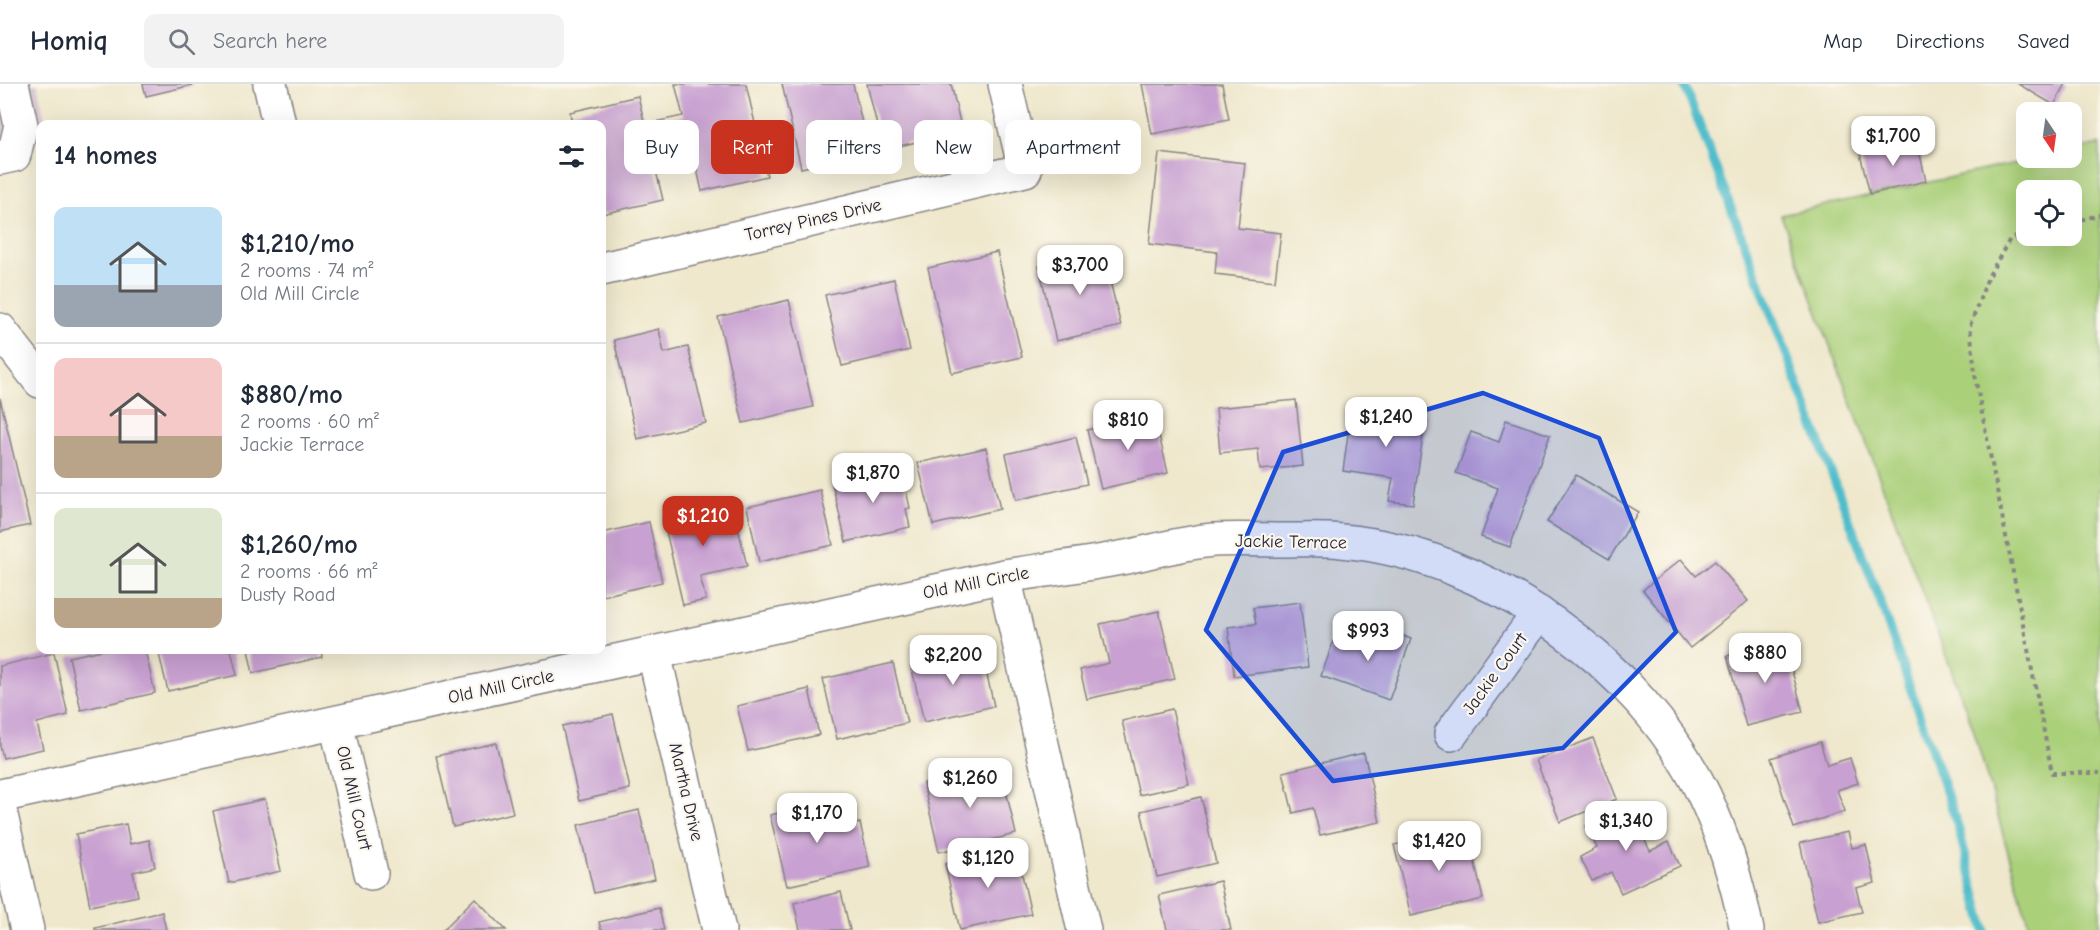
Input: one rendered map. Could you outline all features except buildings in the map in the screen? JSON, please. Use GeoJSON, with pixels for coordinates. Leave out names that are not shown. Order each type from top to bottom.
{"type":"FeatureCollection","features":[{"type":"Feature","properties":{"kind":"street"},"geometry":{"type":"LineString","coordinates":[[0,158],[14,155],[21,125],[12,84]]}},
{"type":"Feature","properties":{"kind":"street"},"geometry":{"type":"LineString","coordinates":[[270,84],[278,120]]}},
{"type":"Feature","properties":{"kind":"street","name":"Torrey Pines Drive"},"geometry":{"type":"LineString","coordinates":[[606,268],[1025,170],[1005,84]]}},
{"type":"Feature","properties":{"kind":"street"},"geometry":{"type":"LineString","coordinates":[[0,330],[36,376]]}},
{"type":"Feature","properties":{"kind":"street","name":"Jackie Terrace"},"geometry":{"type":"LineString","coordinates":[[1109,560],[1212,540],[1342,541],[1417,556],[1489,584],[1539,613],[1591,651],[1624,683],[1653,717],[1680,754],[1703,793],[1736,878],[1747,930]]}},
{"type":"Feature","properties":{"kind":"street","name":"Old Mill Circle"},"geometry":{"type":"LineString","coordinates":[[0,795],[1004,576],[1109,560]]}},
{"type":"Feature","properties":{"kind":"street"},"geometry":{"type":"LineString","coordinates":[[1004,576],[1084,930]]}},
{"type":"Feature","properties":{"kind":"street","name":"Jackie Court"},"geometry":{"type":"LineString","coordinates":[[1451,734],[1539,613]]}},
{"type":"Feature","properties":{"kind":"street","name":"Martha Drive"},"geometry":{"type":"LineString","coordinates":[[654,654],[719,930]]}},
{"type":"Feature","properties":{"kind":"street","name":"Old Mill Court"},"geometry":{"type":"LineString","coordinates":[[336,723],[371,873]]}},
{"type":"Feature","properties":{"kind":"street"},"geometry":{"type":"LineString","coordinates":[[0,811],[27,930]]}},
{"type":"Feature","properties":{"kind":"path"},"geometry":{"type":"LineString","coordinates":[[2082,220],[2100,215]]}},
{"type":"Feature","properties":{"kind":"path"},"geometry":{"type":"LineString","coordinates":[[2016,237],[2010,239],[1988,277],[1970,326],[1976,382],[2052,774],[2100,773]]}},
{"type":"Feature","properties":{"kind":"highlighted area"},"geometry":{"type":"Polygon","coordinates":[[[1483,393],[1599,438],[1676,632],[1563,748],[1333,781],[1206,630],[1283,452],[1483,393]]]}},
{"type":"Feature","properties":{"kind":"shaded area"},"geometry":{"type":"Polygon","coordinates":[[[0,84],[37,84],[45,120],[36,120],[36,142],[0,150],[0,84]]]}},
{"type":"Feature","properties":{"kind":"green space"},"geometry":{"type":"Polygon","coordinates":[[[2100,144],[2100,930],[2030,930],[1973,728],[1781,215],[2016,163],[2016,168],[2082,168],[2082,148],[2100,144]]]}},
{"type":"Feature","properties":{"kind":"waterway"},"geometry":{"type":"LineString","coordinates":[[1684,84],[1880,601],[1957,823],[1985,930]]}}]}
